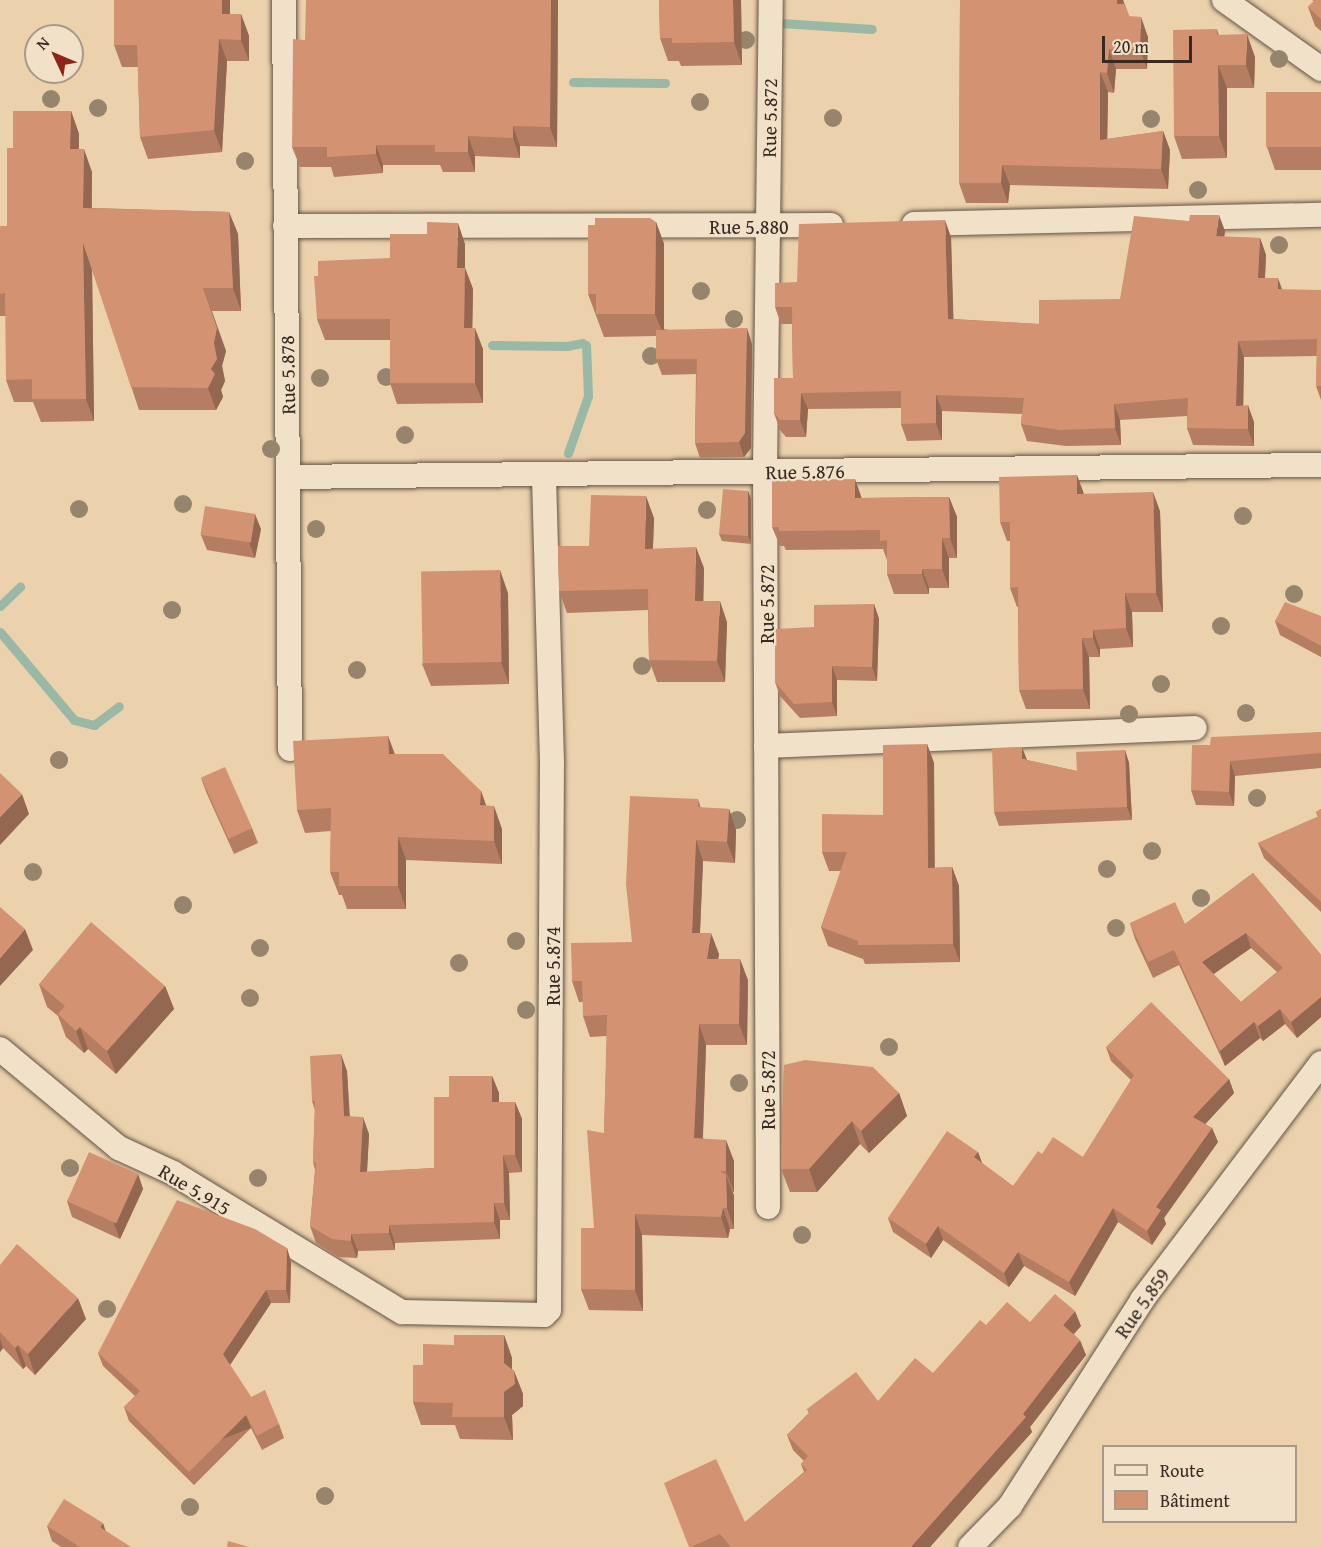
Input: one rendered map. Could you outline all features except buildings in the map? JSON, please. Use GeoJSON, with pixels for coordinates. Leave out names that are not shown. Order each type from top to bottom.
{"type":"FeatureCollection","features":[{"type":"Feature","properties":{"kind":"street","name":"Rue 5.878"},"geometry":{"type":"LineString","coordinates":[[284,0],[285,226],[290,477],[290,749]]}},
{"type":"Feature","properties":{"kind":"street","name":"Rue 5.872"},"geometry":{"type":"LineString","coordinates":[[768,1207],[765,471],[771,0]]}},
{"type":"Feature","properties":{"kind":"street"},"geometry":{"type":"LineString","coordinates":[[1236,3],[1321,69]]}},
{"type":"Feature","properties":{"kind":"street"},"geometry":{"type":"LineString","coordinates":[[887,224],[1321,215]]}},
{"type":"Feature","properties":{"kind":"street","name":"Rue 5.880"},"geometry":{"type":"LineString","coordinates":[[285,226],[768,227],[852,225]]}},
{"type":"Feature","properties":{"kind":"street","name":"Rue 5.876"},"geometry":{"type":"LineString","coordinates":[[290,477],[1321,465]]}},
{"type":"Feature","properties":{"kind":"street","name":"Rue 5.874"},"geometry":{"type":"LineString","coordinates":[[402,1312],[544,1315],[552,1302],[552,763],[544,474]]}},
{"type":"Feature","properties":{"kind":"street"},"geometry":{"type":"LineString","coordinates":[[766,746],[1196,728]]}},
{"type":"Feature","properties":{"kind":"street","name":"Rue 5.915"},"geometry":{"type":"LineString","coordinates":[[0,1049],[118,1148],[173,1173],[402,1312]]}},
{"type":"Feature","properties":{"kind":"street","name":"Rue 5.859"},"geometry":{"type":"LineString","coordinates":[[970,1547],[1010,1506],[1142,1300],[1321,1063]]}},
{"type":"Feature","properties":{"kind":"waterway"},"geometry":{"type":"LineString","coordinates":[[781,23],[872,29]]}},
{"type":"Feature","properties":{"kind":"waterway"},"geometry":{"type":"LineString","coordinates":[[573,82],[665,83]]}},
{"type":"Feature","properties":{"kind":"waterway"},"geometry":{"type":"LineString","coordinates":[[492,345],[567,346],[583,343]]}},
{"type":"Feature","properties":{"kind":"waterway"},"geometry":{"type":"LineString","coordinates":[[568,453],[588,396],[586,345]]}},
{"type":"Feature","properties":{"kind":"waterway"},"geometry":{"type":"LineString","coordinates":[[0,606],[20,587]]}},
{"type":"Feature","properties":{"kind":"waterway"},"geometry":{"type":"LineString","coordinates":[[0,632],[74,720],[94,725],[119,706]]}}]}
